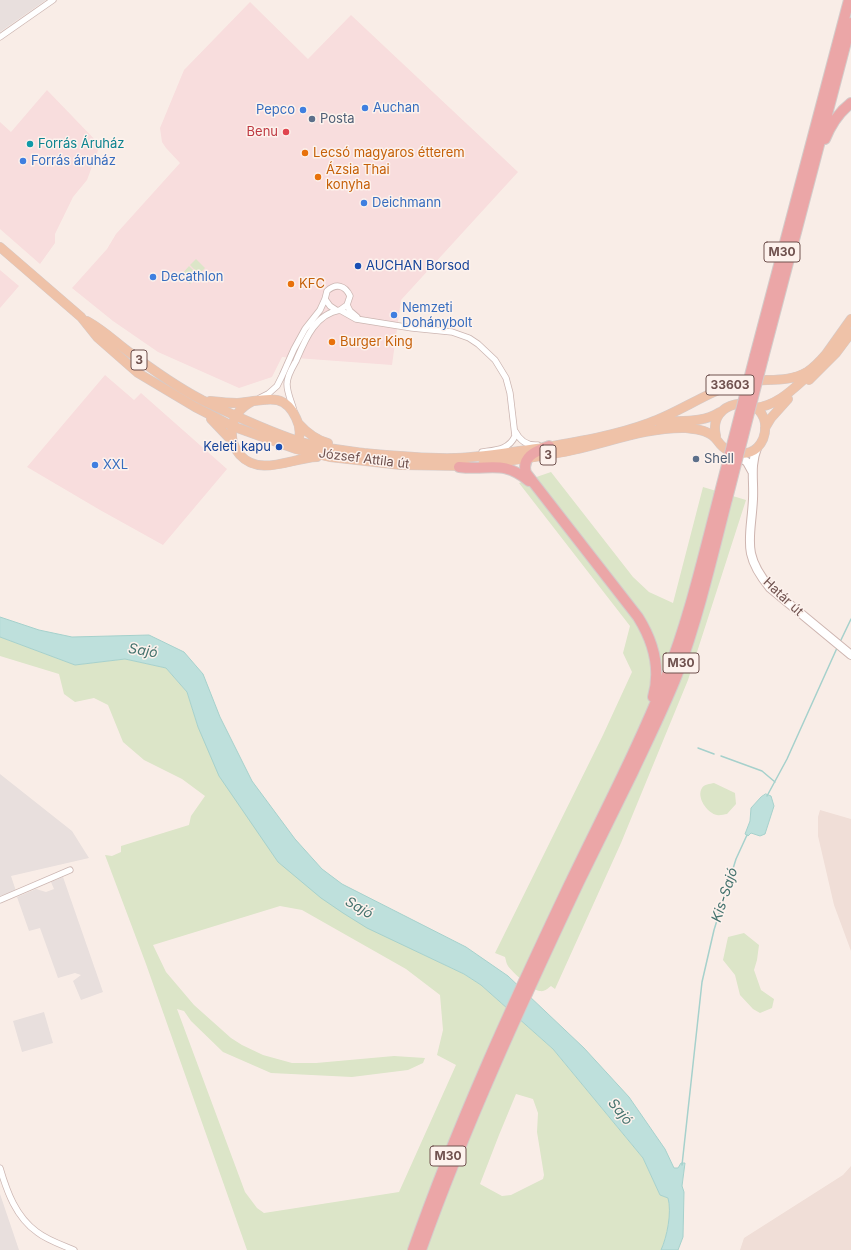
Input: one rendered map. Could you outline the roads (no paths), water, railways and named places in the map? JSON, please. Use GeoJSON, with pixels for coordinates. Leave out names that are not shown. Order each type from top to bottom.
{"type":"FeatureCollection","features":[{"type":"Feature","properties":{"kind":"highway","name":"M30"},"geometry":{"type":"LineString","coordinates":[[530,975],[654,728],[676,677],[686,648],[698,608],[723,497],[849,0]]}},
{"type":"Feature","properties":{"kind":"highway","name":"M30"},"geometry":{"type":"LineString","coordinates":[[759,357],[814,162],[851,23]]}},
{"type":"Feature","properties":{"kind":"highway"},"geometry":{"type":"LineString","coordinates":[[814,162],[834,120],[851,104]]}},
{"type":"Feature","properties":{"kind":"highway"},"geometry":{"type":"LineString","coordinates":[[550,446],[533,452],[525,463],[525,470],[534,485],[638,617],[652,644],[656,664],[655,692],[641,735]]}},
{"type":"Feature","properties":{"kind":"highway"},"geometry":{"type":"LineString","coordinates":[[458,462],[507,468],[519,473],[534,485]]}},
{"type":"Feature","properties":{"kind":"highway","name":"M30"},"geometry":{"type":"LineString","coordinates":[[413,1250],[441,1172],[667,676],[677,649],[723,497]]}},
{"type":"Feature","properties":{"kind":"highway","name":"M30"},"geometry":{"type":"LineString","coordinates":[[422,1250],[489,1066]]}},
{"type":"Feature","properties":{"kind":"main road","name":"József Attila út"},"geometry":{"type":"LineString","coordinates":[[0,248],[80,317],[97,337],[138,373],[195,407],[232,426],[297,445],[330,457],[401,465],[458,462],[528,458],[573,450],[636,434],[664,430],[686,428],[706,431],[716,436]]}},
{"type":"Feature","properties":{"kind":"main road","name":"József Attila út"},"geometry":{"type":"LineString","coordinates":[[80,317],[103,330],[123,348],[152,369],[200,399],[297,445],[458,462],[550,446],[614,433],[647,424]]}},
{"type":"Feature","properties":{"kind":"main road","name":"3"},"geometry":{"type":"LineString","coordinates":[[647,424],[678,420],[700,421],[710,418],[730,405],[737,403],[748,404],[754,408],[764,407],[775,403],[814,370],[851,319]]}},
{"type":"Feature","properties":{"kind":"main road"},"geometry":{"type":"LineString","coordinates":[[765,428],[783,404],[822,368],[836,353],[851,333]]}},
{"type":"Feature","properties":{"kind":"main road","name":"3"},"geometry":{"type":"LineString","coordinates":[[817,364],[827,353]]}},
{"type":"Feature","properties":{"kind":"main road","name":"33603"},"geometry":{"type":"LineString","coordinates":[[647,424],[671,414],[715,391],[736,383],[791,378],[806,372],[817,364]]}},
{"type":"Feature","properties":{"kind":"main road"},"geometry":{"type":"LineString","coordinates":[[200,399],[237,403],[267,398],[280,401],[289,408],[305,430],[321,441],[361,452]]}},
{"type":"Feature","properties":{"kind":"main road"},"geometry":{"type":"LineString","coordinates":[[255,400],[244,406],[236,416],[232,426],[233,442],[238,453],[243,458],[254,464],[267,466],[305,458],[330,457]]}},
{"type":"Feature","properties":{"kind":"main road"},"geometry":{"type":"LineString","coordinates":[[195,407],[213,420],[233,442]]}},
{"type":"Feature","properties":{"kind":"main road"},"geometry":{"type":"LineString","coordinates":[[732,452],[744,453],[757,448],[764,438],[765,423],[762,416],[754,408]]}},
{"type":"Feature","properties":{"kind":"main road"},"geometry":{"type":"LineString","coordinates":[[716,436],[715,424],[721,412]]}},
{"type":"Feature","properties":{"kind":"main road"},"geometry":{"type":"LineString","coordinates":[[280,463],[290,457],[297,445],[300,434],[296,418]]}},
{"type":"Feature","properties":{"kind":"main road","name":"3"},"geometry":{"type":"LineString","coordinates":[[716,436],[722,447],[732,452]]}},
{"type":"Feature","properties":{"kind":"main road","name":"Határ út"},"geometry":{"type":"LineString","coordinates":[[757,448],[753,459],[753,499],[750,530],[750,553],[754,565],[759,574],[777,595],[851,655]]}},
{"type":"Feature","properties":{"kind":"main road"},"geometry":{"type":"LineString","coordinates":[[732,452],[747,462],[752,471]]}},
{"type":"Feature","properties":{"kind":"street"},"geometry":{"type":"LineString","coordinates":[[0,37],[53,0]]}},
{"type":"Feature","properties":{"kind":"street"},"geometry":{"type":"LineString","coordinates":[[296,418],[287,384],[289,375],[310,331],[330,312],[338,310],[347,305],[350,298],[349,294],[341,286],[334,286],[330,288],[326,293],[326,299],[330,306],[338,310],[356,319],[412,328],[452,332],[469,338],[478,344],[495,360],[506,378],[510,393],[515,436],[513,441],[504,448],[464,454],[458,462]]}},
{"type":"Feature","properties":{"kind":"street"},"geometry":{"type":"LineString","coordinates":[[255,400],[268,394],[277,386],[294,349],[326,299]]}},
{"type":"Feature","properties":{"kind":"street"},"geometry":{"type":"LineString","coordinates":[[347,305],[350,311],[365,321]]}},
{"type":"Feature","properties":{"kind":"street"},"geometry":{"type":"LineString","coordinates":[[515,431],[521,441],[530,445],[572,439],[579,440]]}},
{"type":"Feature","properties":{"kind":"street"},"geometry":{"type":"LineString","coordinates":[[0,900],[70,870]]}},
{"type":"Feature","properties":{"kind":"street"},"geometry":{"type":"LineString","coordinates":[[0,1168],[12,1203],[27,1223],[38,1233],[74,1250]]}},
{"type":"Feature","properties":{"kind":"water","name":"Sajó"},"geometry":{"type":"Polygon","coordinates":[[[0,617],[39,630],[72,637],[149,635],[184,652],[203,674],[220,717],[252,781],[295,839],[322,869],[342,884],[466,947],[508,976],[584,1048],[629,1097],[665,1149],[674,1168],[678,1168],[681,1163],[685,1163],[682,1186],[684,1192],[683,1237],[678,1250],[661,1250],[668,1224],[668,1198],[660,1195],[643,1158],[553,1049],[481,985],[464,974],[367,928],[321,898],[278,862],[219,776],[198,727],[187,692],[166,668],[125,659],[75,665],[0,637],[0,617]]]}},
{"type":"Feature","properties":{"kind":"water"},"geometry":{"type":"Polygon","coordinates":[[[766,794],[771,796],[774,806],[765,834],[760,836],[751,833],[748,836],[745,834],[750,821],[751,808],[761,797],[766,794]]]}},
{"type":"Feature","properties":{"kind":"waterway","name":"Kis-Sajó"},"geometry":{"type":"LineString","coordinates":[[840,642],[851,619]]}},
{"type":"Feature","properties":{"kind":"waterway","name":"Kis-Sajó"},"geometry":{"type":"LineString","coordinates":[[767,796],[787,759],[837,648]]}},
{"type":"Feature","properties":{"kind":"waterway"},"geometry":{"type":"LineString","coordinates":[[698,748],[714,754]]}},
{"type":"Feature","properties":{"kind":"waterway"},"geometry":{"type":"LineString","coordinates":[[721,756],[762,771],[775,782]]}},
{"type":"Feature","properties":{"kind":"waterway","name":"Kis-Sajó"},"geometry":{"type":"LineString","coordinates":[[682,1165],[702,982],[714,930],[736,859],[747,835]]}},
{"type":"Feature","properties":{"kind":"place","name":"Auchan"},"geometry":{"type":"Point","coordinates":[365,108]}},
{"type":"Feature","properties":{"kind":"place","name":"Pepco"},"geometry":{"type":"Point","coordinates":[303,110]}},
{"type":"Feature","properties":{"kind":"place","name":"Posta"},"geometry":{"type":"Point","coordinates":[312,119]}},
{"type":"Feature","properties":{"kind":"place","name":"Benu"},"geometry":{"type":"Point","coordinates":[286,132]}},
{"type":"Feature","properties":{"kind":"place","name":"Forrás Áruház"},"geometry":{"type":"Point","coordinates":[30,144]}},
{"type":"Feature","properties":{"kind":"place","name":"Lecsó magyaros étterem"},"geometry":{"type":"Point","coordinates":[305,153]}},
{"type":"Feature","properties":{"kind":"place","name":"Forrás áruház"},"geometry":{"type":"Point","coordinates":[23,161]}},
{"type":"Feature","properties":{"kind":"place","name":"Ázsia Thai konyha"},"geometry":{"type":"Point","coordinates":[318,177]}},
{"type":"Feature","properties":{"kind":"place","name":"Deichmann"},"geometry":{"type":"Point","coordinates":[364,203]}},
{"type":"Feature","properties":{"kind":"place","name":"AUCHAN Borsod"},"geometry":{"type":"Point","coordinates":[358,266]}},
{"type":"Feature","properties":{"kind":"place","name":"Decathlon"},"geometry":{"type":"Point","coordinates":[153,277]}},
{"type":"Feature","properties":{"kind":"place","name":"KFC"},"geometry":{"type":"Point","coordinates":[291,284]}},
{"type":"Feature","properties":{"kind":"place","name":"Nemzeti Dohánybolt"},"geometry":{"type":"Point","coordinates":[394,315]}},
{"type":"Feature","properties":{"kind":"place","name":"Burger King"},"geometry":{"type":"Point","coordinates":[332,342]}},
{"type":"Feature","properties":{"kind":"place","name":"Keleti kapu"},"geometry":{"type":"Point","coordinates":[279,447]}},
{"type":"Feature","properties":{"kind":"place","name":"Shell"},"geometry":{"type":"Point","coordinates":[696,459]}},
{"type":"Feature","properties":{"kind":"place","name":"XXL"},"geometry":{"type":"Point","coordinates":[95,465]}}]}
